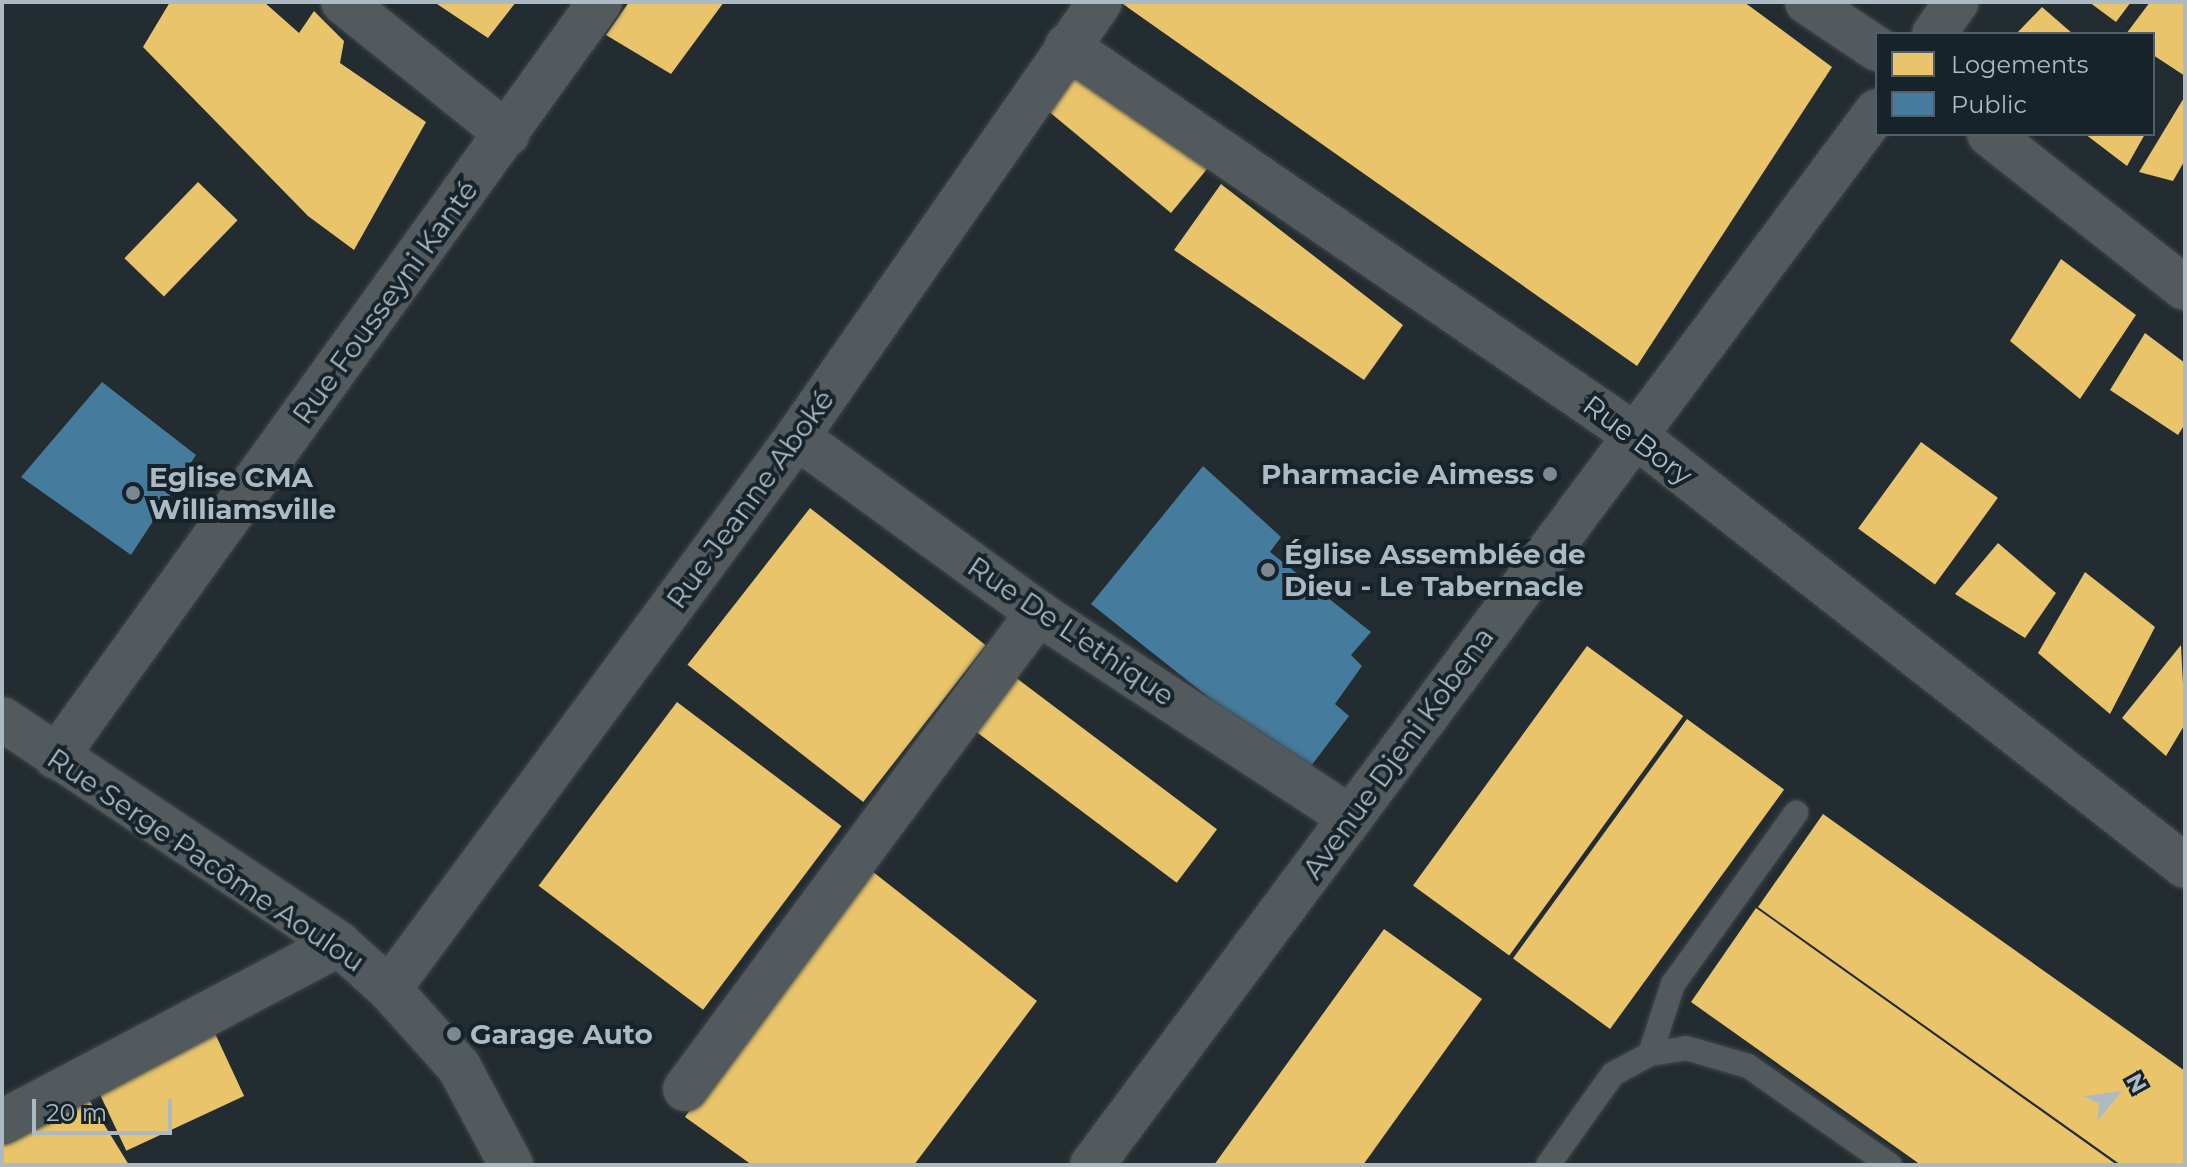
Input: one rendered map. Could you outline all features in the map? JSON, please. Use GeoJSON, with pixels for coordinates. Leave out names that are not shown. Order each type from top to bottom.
{"type":"FeatureCollection","features":[{"type":"Feature","properties":{"kind":"street"},"geometry":{"type":"LineString","coordinates":[[343,2],[507,134]]}},
{"type":"Feature","properties":{"kind":"street","name":"Rue Fousseyni Kanté"},"geometry":{"type":"LineString","coordinates":[[56,757],[600,2]]}},
{"type":"Feature","properties":{"kind":"street","name":"Rue Jeanne Aboké"},"geometry":{"type":"LineString","coordinates":[[389,989],[797,437],[1100,2]]}},
{"type":"Feature","properties":{"kind":"street"},"geometry":{"type":"LineString","coordinates":[[1807,2],[1875,48]]}},
{"type":"Feature","properties":{"kind":"street"},"geometry":{"type":"LineString","coordinates":[[1935,32],[1956,2]]}},
{"type":"Feature","properties":{"kind":"street","name":"Rue Bory"},"geometry":{"type":"LineString","coordinates":[[1067,46],[1632,433],[2185,866]]}},
{"type":"Feature","properties":{"kind":"street","name":"Avenue Djeni Kobena"},"geometry":{"type":"LineString","coordinates":[[1092,1165],[1351,818],[1632,433],[1875,114]]}},
{"type":"Feature","properties":{"kind":"street"},"geometry":{"type":"LineString","coordinates":[[1992,136],[2185,288]]}},
{"type":"Feature","properties":{"kind":"street","name":"Rue De L'ethique"},"geometry":{"type":"LineString","coordinates":[[797,437],[1038,613],[1351,818]]}},
{"type":"Feature","properties":{"kind":"street"},"geometry":{"type":"LineString","coordinates":[[685,1089],[1038,613]]}},
{"type":"Feature","properties":{"kind":"street","name":"Rue Serge Pacôme Aoulou"},"geometry":{"type":"LineString","coordinates":[[2,719],[339,944],[389,989],[459,1067],[511,1165]]}},
{"type":"Feature","properties":{"kind":"street"},"geometry":{"type":"LineString","coordinates":[[2,1122],[339,944]]}},
{"type":"Feature","properties":{"kind":"lane"},"geometry":{"type":"LineString","coordinates":[[1650,1054],[1673,984],[1796,813]]}},
{"type":"Feature","properties":{"kind":"lane"},"geometry":{"type":"LineString","coordinates":[[1548,1165],[1613,1074],[1650,1054],[1686,1048],[1748,1066],[1890,1165]]}},
{"type":"Feature","properties":{"kind":"building: Logements"},"geometry":{"type":"Polygon","coordinates":[[[170,2],[264,2],[299,33],[314,11],[344,41],[340,63],[426,122],[354,250],[308,216],[143,47],[170,2]]]}},
{"type":"Feature","properties":{"kind":"building: Logements"},"geometry":{"type":"Polygon","coordinates":[[[434,2],[516,2],[488,38],[434,2]]]}},
{"type":"Feature","properties":{"kind":"building: Logements"},"geometry":{"type":"Polygon","coordinates":[[[629,2],[724,2],[671,74],[606,35],[629,2]]]}},
{"type":"Feature","properties":{"kind":"building: Logements"},"geometry":{"type":"Polygon","coordinates":[[[1120,2],[1744,2],[1832,67],[1637,366],[1120,2]]]}},
{"type":"Feature","properties":{"kind":"building: Logements"},"geometry":{"type":"Polygon","coordinates":[[[2089,2],[2131,2],[2116,22],[2089,2]]]}},
{"type":"Feature","properties":{"kind":"building: Logements"},"geometry":{"type":"Polygon","coordinates":[[[2150,2],[2185,2],[2185,76],[2155,56],[2155,32],[2128,32],[2150,2]]]}},
{"type":"Feature","properties":{"kind":"building: Logements"},"geometry":{"type":"Polygon","coordinates":[[[2042,7],[2071,32],[2018,32],[2042,7]]]}},
{"type":"Feature","properties":{"kind":"building: Logements"},"geometry":{"type":"Polygon","coordinates":[[[1083,58],[1216,158],[1171,213],[1047,110],[1083,58]]]}},
{"type":"Feature","properties":{"kind":"building: Logements"},"geometry":{"type":"Polygon","coordinates":[[[2185,96],[2185,160],[2173,181],[2139,172],[2185,96]]]}},
{"type":"Feature","properties":{"kind":"building: Logements"},"geometry":{"type":"Polygon","coordinates":[[[2088,136],[2144,136],[2127,166],[2088,136]]]}},
{"type":"Feature","properties":{"kind":"building: Logements"},"geometry":{"type":"Polygon","coordinates":[[[198,182],[238,220],[164,296],[124,258],[198,182]]]}},
{"type":"Feature","properties":{"kind":"building: Logements"},"geometry":{"type":"Polygon","coordinates":[[[1221,184],[1403,325],[1364,380],[1174,250],[1221,184]]]}},
{"type":"Feature","properties":{"kind":"building: Logements"},"geometry":{"type":"Polygon","coordinates":[[[2061,259],[2136,315],[2080,399],[2010,341],[2061,259]]]}},
{"type":"Feature","properties":{"kind":"building: Logements"},"geometry":{"type":"Polygon","coordinates":[[[2145,333],[2185,363],[2185,424],[2178,435],[2110,390],[2145,333]]]}},
{"type":"Feature","properties":{"kind":"building: Logements"},"geometry":{"type":"Polygon","coordinates":[[[1921,442],[1998,498],[1935,584],[1858,529],[1921,442]]]}},
{"type":"Feature","properties":{"kind":"building: Logements"},"geometry":{"type":"Polygon","coordinates":[[[810,508],[986,645],[863,802],[687,665],[810,508]]]}},
{"type":"Feature","properties":{"kind":"building: Logements"},"geometry":{"type":"Polygon","coordinates":[[[1998,543],[2056,593],[2025,638],[1955,594],[1998,543]]]}},
{"type":"Feature","properties":{"kind":"building: Logements"},"geometry":{"type":"Polygon","coordinates":[[[2085,572],[2155,627],[2110,714],[2038,653],[2085,572]]]}},
{"type":"Feature","properties":{"kind":"building: Logements"},"geometry":{"type":"Polygon","coordinates":[[[2181,645],[2185,724],[2166,756],[2122,718],[2181,645]]]}},
{"type":"Feature","properties":{"kind":"building: Logements"},"geometry":{"type":"Polygon","coordinates":[[[1587,646],[1683,716],[1509,955],[1413,885],[1587,646]]]}},
{"type":"Feature","properties":{"kind":"building: Logements"},"geometry":{"type":"Polygon","coordinates":[[[1003,668],[1217,829],[1177,883],[963,722],[1003,668]]]}},
{"type":"Feature","properties":{"kind":"building: Logements"},"geometry":{"type":"Polygon","coordinates":[[[677,702],[842,826],[703,1010],[539,886],[677,702]]]}},
{"type":"Feature","properties":{"kind":"building: Logements"},"geometry":{"type":"Polygon","coordinates":[[[1687,719],[1784,790],[1610,1029],[1513,958],[1687,719]]]}},
{"type":"Feature","properties":{"kind":"building: Logements"},"geometry":{"type":"Polygon","coordinates":[[[1823,814],[2185,1071],[2185,1165],[2121,1165],[1758,907],[1823,814]]]}},
{"type":"Feature","properties":{"kind":"building: Logements"},"geometry":{"type":"Polygon","coordinates":[[[863,864],[1037,1001],[914,1165],[752,1165],[685,1117],[863,864]]]}},
{"type":"Feature","properties":{"kind":"building: Logements"},"geometry":{"type":"Polygon","coordinates":[[[1756,908],[2117,1165],[1921,1165],[1691,1002],[1756,908]]]}},
{"type":"Feature","properties":{"kind":"building: Logements"},"geometry":{"type":"Polygon","coordinates":[[[1384,929],[1482,999],[1363,1165],[1214,1165],[1384,929]]]}},
{"type":"Feature","properties":{"kind":"building: Logements"},"geometry":{"type":"Polygon","coordinates":[[[212,1027],[244,1096],[126,1151],[94,1082],[212,1027]]]}},
{"type":"Feature","properties":{"kind":"building: Logements"},"geometry":{"type":"Polygon","coordinates":[[[86,1095],[129,1165],[2,1165],[2,1136],[86,1095]]]}},
{"type":"Feature","properties":{"kind":"building: Public"},"geometry":{"type":"Polygon","coordinates":[[[102,382],[196,455],[131,555],[21,477],[102,382]]]}},
{"type":"Feature","properties":{"kind":"building: Public"},"geometry":{"type":"Polygon","coordinates":[[[1203,466],[1281,537],[1270,552],[1371,632],[1351,655],[1362,666],[1335,704],[1349,716],[1305,774],[1091,604],[1203,466]]]}},
{"type":"Feature","properties":{"kind":"place","name":"Pharmacie Aimess"},"geometry":{"type":"Point","coordinates":[1550,474]}},
{"type":"Feature","properties":{"kind":"place","name":"Eglise CMA Williamsville"},"geometry":{"type":"Point","coordinates":[133,493]}},
{"type":"Feature","properties":{"kind":"place","name":"Église Assemblée de Dieu - Le Tabernacle"},"geometry":{"type":"Point","coordinates":[1268,570]}},
{"type":"Feature","properties":{"kind":"place","name":"Garage Auto"},"geometry":{"type":"Point","coordinates":[454,1034]}}]}
